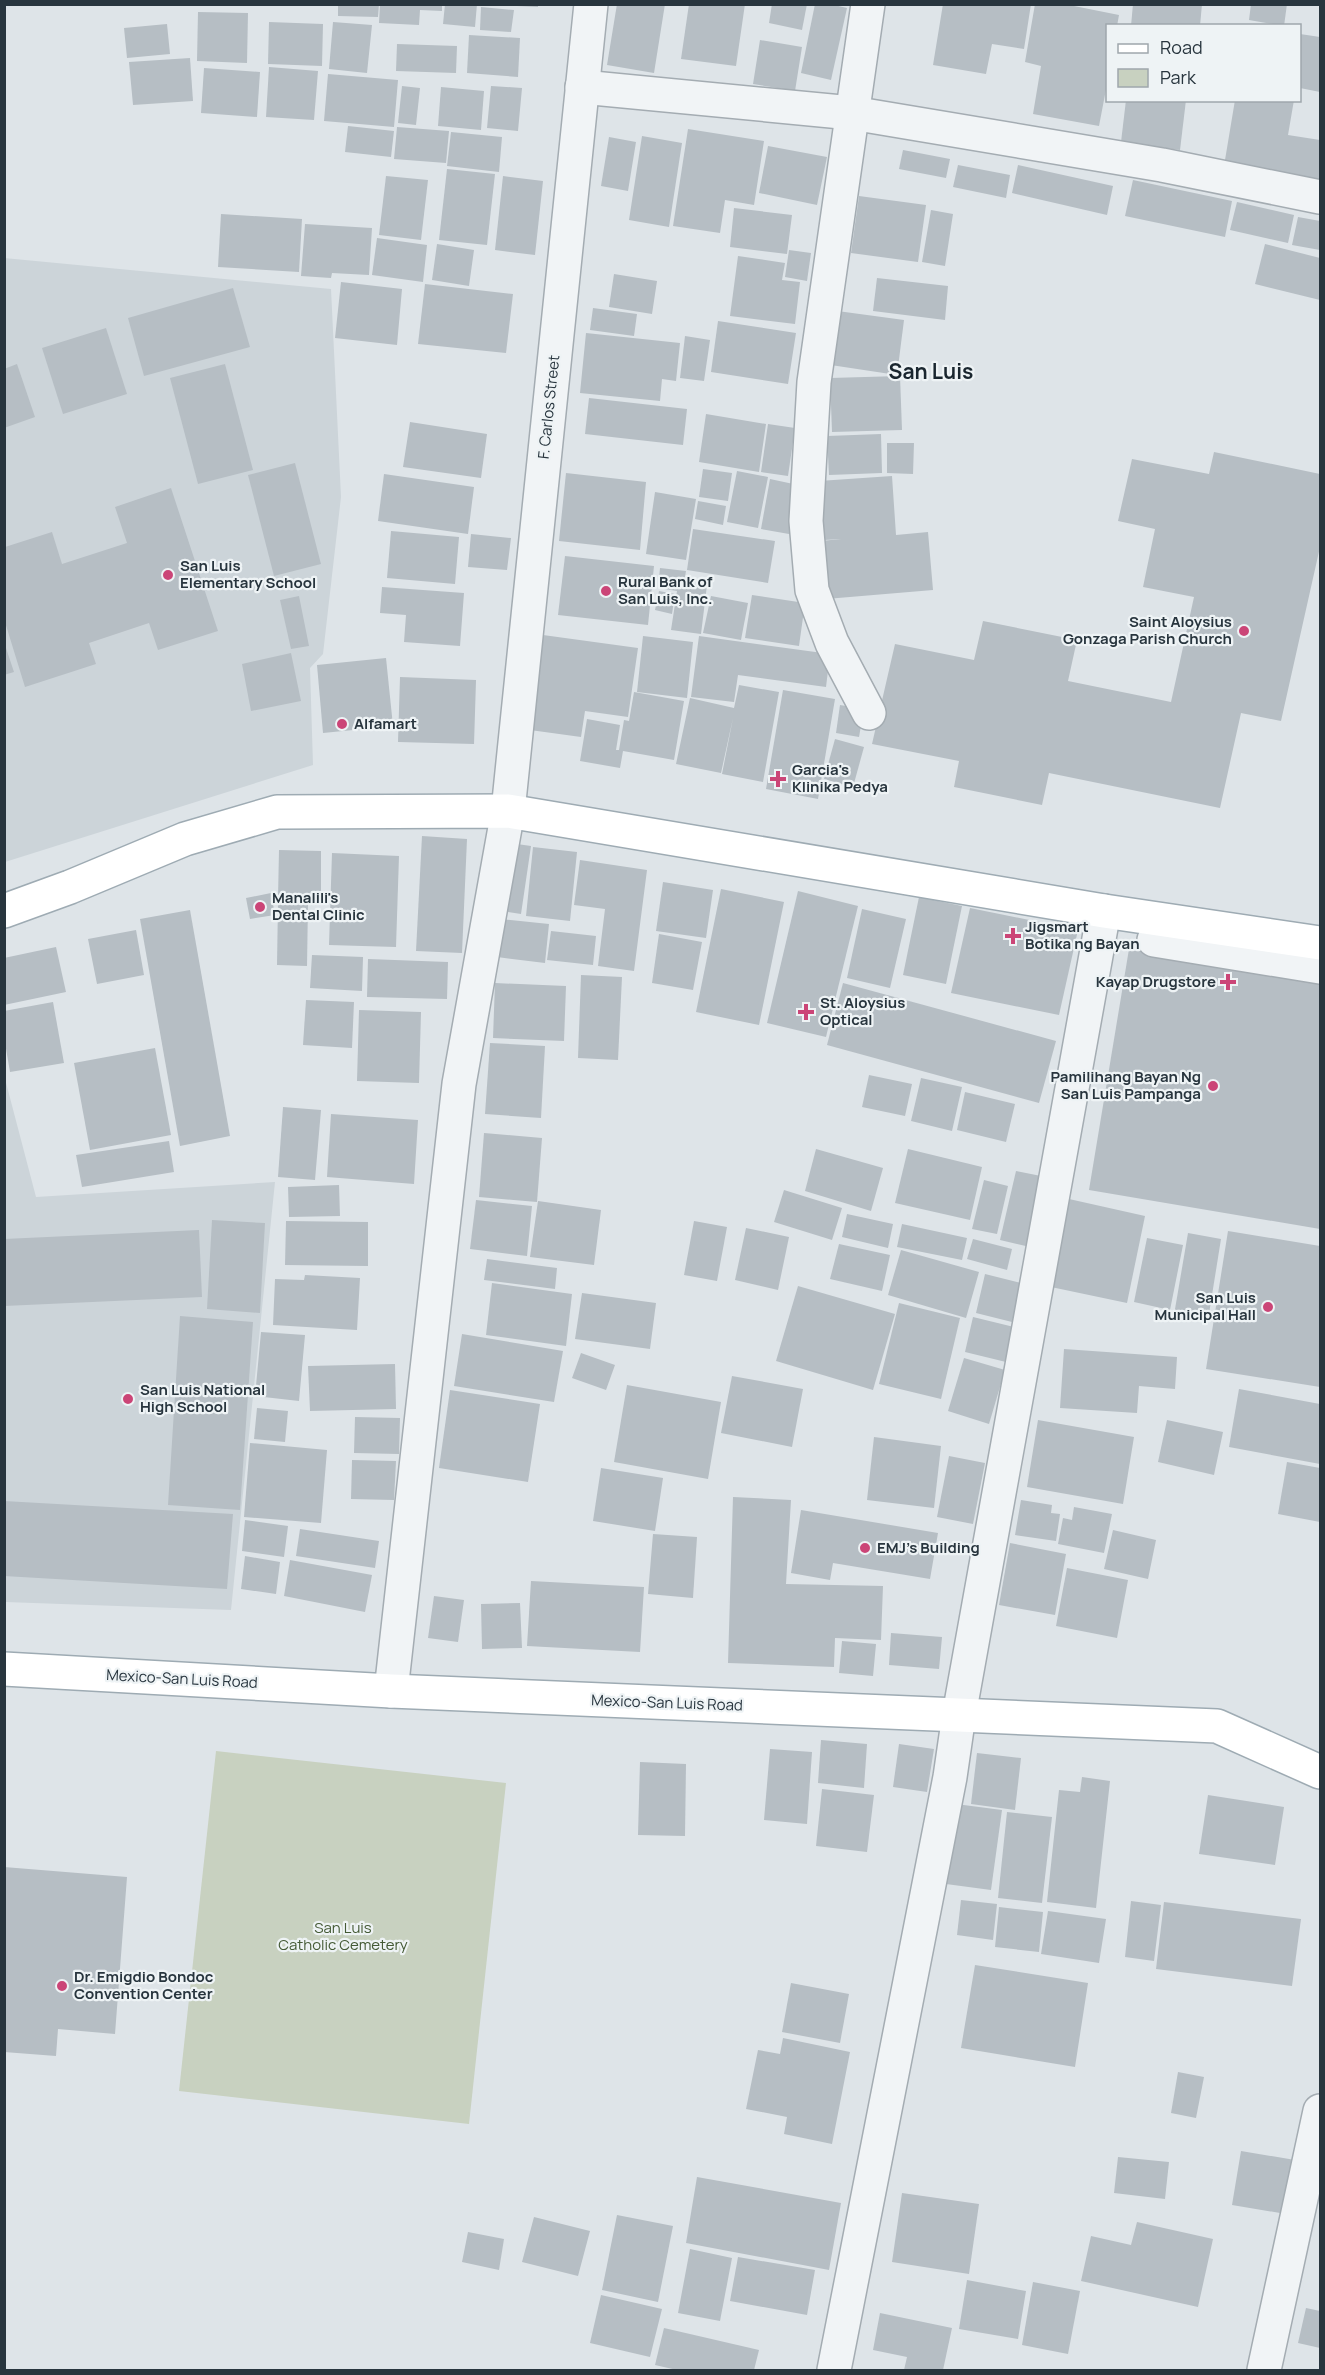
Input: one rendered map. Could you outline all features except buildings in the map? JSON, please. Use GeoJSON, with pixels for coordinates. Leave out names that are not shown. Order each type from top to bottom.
{"type":"FeatureCollection","features":[{"type":"Feature","properties":{"kind":"main road"},"geometry":{"type":"LineString","coordinates":[[4,911],[70,887],[185,839],[277,812],[508,810],[1104,911],[1272,947],[1320,943]]}},
{"type":"Feature","properties":{"kind":"main road","name":"Mexico-San Luis Road"},"geometry":{"type":"LineString","coordinates":[[4,1669],[391,1691],[1217,1726],[1320,1772]]}},
{"type":"Feature","properties":{"kind":"street","name":"F. Carlos Street"},"geometry":{"type":"LineString","coordinates":[[391,1691],[459,1084],[508,810],[591,4]]}},
{"type":"Feature","properties":{"kind":"street"},"geometry":{"type":"LineString","coordinates":[[868,4],[814,382],[806,521],[812,590],[832,644],[869,713]]}},
{"type":"Feature","properties":{"kind":"street"},"geometry":{"type":"LineString","coordinates":[[582,87],[852,113],[1162,165],[1320,197]]}},
{"type":"Feature","properties":{"kind":"street"},"geometry":{"type":"LineString","coordinates":[[834,2370],[950,1777],[959,1715],[1104,911]]}},
{"type":"Feature","properties":{"kind":"street"},"geometry":{"type":"LineString","coordinates":[[1154,940],[1272,947],[1320,967]]}},
{"type":"Feature","properties":{"kind":"street"},"geometry":{"type":"LineString","coordinates":[[1264,2370],[1320,2111]]}},
{"type":"Feature","properties":{"kind":"shaded area","name":"San Luis Elementary School"},"geometry":{"type":"Polygon","coordinates":[[[4,258],[331,289],[341,497],[323,654],[310,668],[313,765],[5,862],[4,258]]]}},
{"type":"Feature","properties":{"kind":"shaded area","name":"San Luis National High School"},"geometry":{"type":"Polygon","coordinates":[[[4,1075],[36,1197],[275,1182],[231,1610],[5,1602],[4,1075]]]}},
{"type":"Feature","properties":{"kind":"green space","name":"San Luis Catholic Cemetery"},"geometry":{"type":"Polygon","coordinates":[[[216,1751],[506,1783],[469,2124],[179,2091],[216,1751]]]}},
{"type":"Feature","properties":{"kind":"place","name":"San Luis Elementary School"},"geometry":{"type":"Point","coordinates":[168,575]}},
{"type":"Feature","properties":{"kind":"place","name":"Rural Bank of San Luis, Inc."},"geometry":{"type":"Point","coordinates":[606,591]}},
{"type":"Feature","properties":{"kind":"place","name":"Saint Aloysius Gonzaga Parish Church"},"geometry":{"type":"Point","coordinates":[1244,631]}},
{"type":"Feature","properties":{"kind":"place","name":"Alfamart"},"geometry":{"type":"Point","coordinates":[342,724]}},
{"type":"Feature","properties":{"kind":"place","name":"Garcia's Klinika Pedya"},"geometry":{"type":"Point","coordinates":[778,779]}},
{"type":"Feature","properties":{"kind":"place","name":"Manalili's Dental Clinic"},"geometry":{"type":"Point","coordinates":[260,907]}},
{"type":"Feature","properties":{"kind":"place","name":"Jigsmart Botika ng Bayan"},"geometry":{"type":"Point","coordinates":[1013,936]}},
{"type":"Feature","properties":{"kind":"place","name":"Kayap Drugstore"},"geometry":{"type":"Point","coordinates":[1228,982]}},
{"type":"Feature","properties":{"kind":"place","name":"St. Aloysius Optical"},"geometry":{"type":"Point","coordinates":[806,1012]}},
{"type":"Feature","properties":{"kind":"place","name":"Pamilihang Bayan Ng San Luis Pampanga"},"geometry":{"type":"Point","coordinates":[1213,1086]}},
{"type":"Feature","properties":{"kind":"place","name":"San Luis Municipal Hall"},"geometry":{"type":"Point","coordinates":[1268,1307]}},
{"type":"Feature","properties":{"kind":"place","name":"San Luis National High School"},"geometry":{"type":"Point","coordinates":[128,1399]}},
{"type":"Feature","properties":{"kind":"place","name":"EMJ's Building"},"geometry":{"type":"Point","coordinates":[865,1548]}},
{"type":"Feature","properties":{"kind":"place","name":"Dr. Emigdio Bondoc Convention Center"},"geometry":{"type":"Point","coordinates":[62,1986]}},
{"type":"Feature","properties":{"kind":"district","name":"San Luis"},"geometry":{"type":"Point","coordinates":[931,372]}}]}
